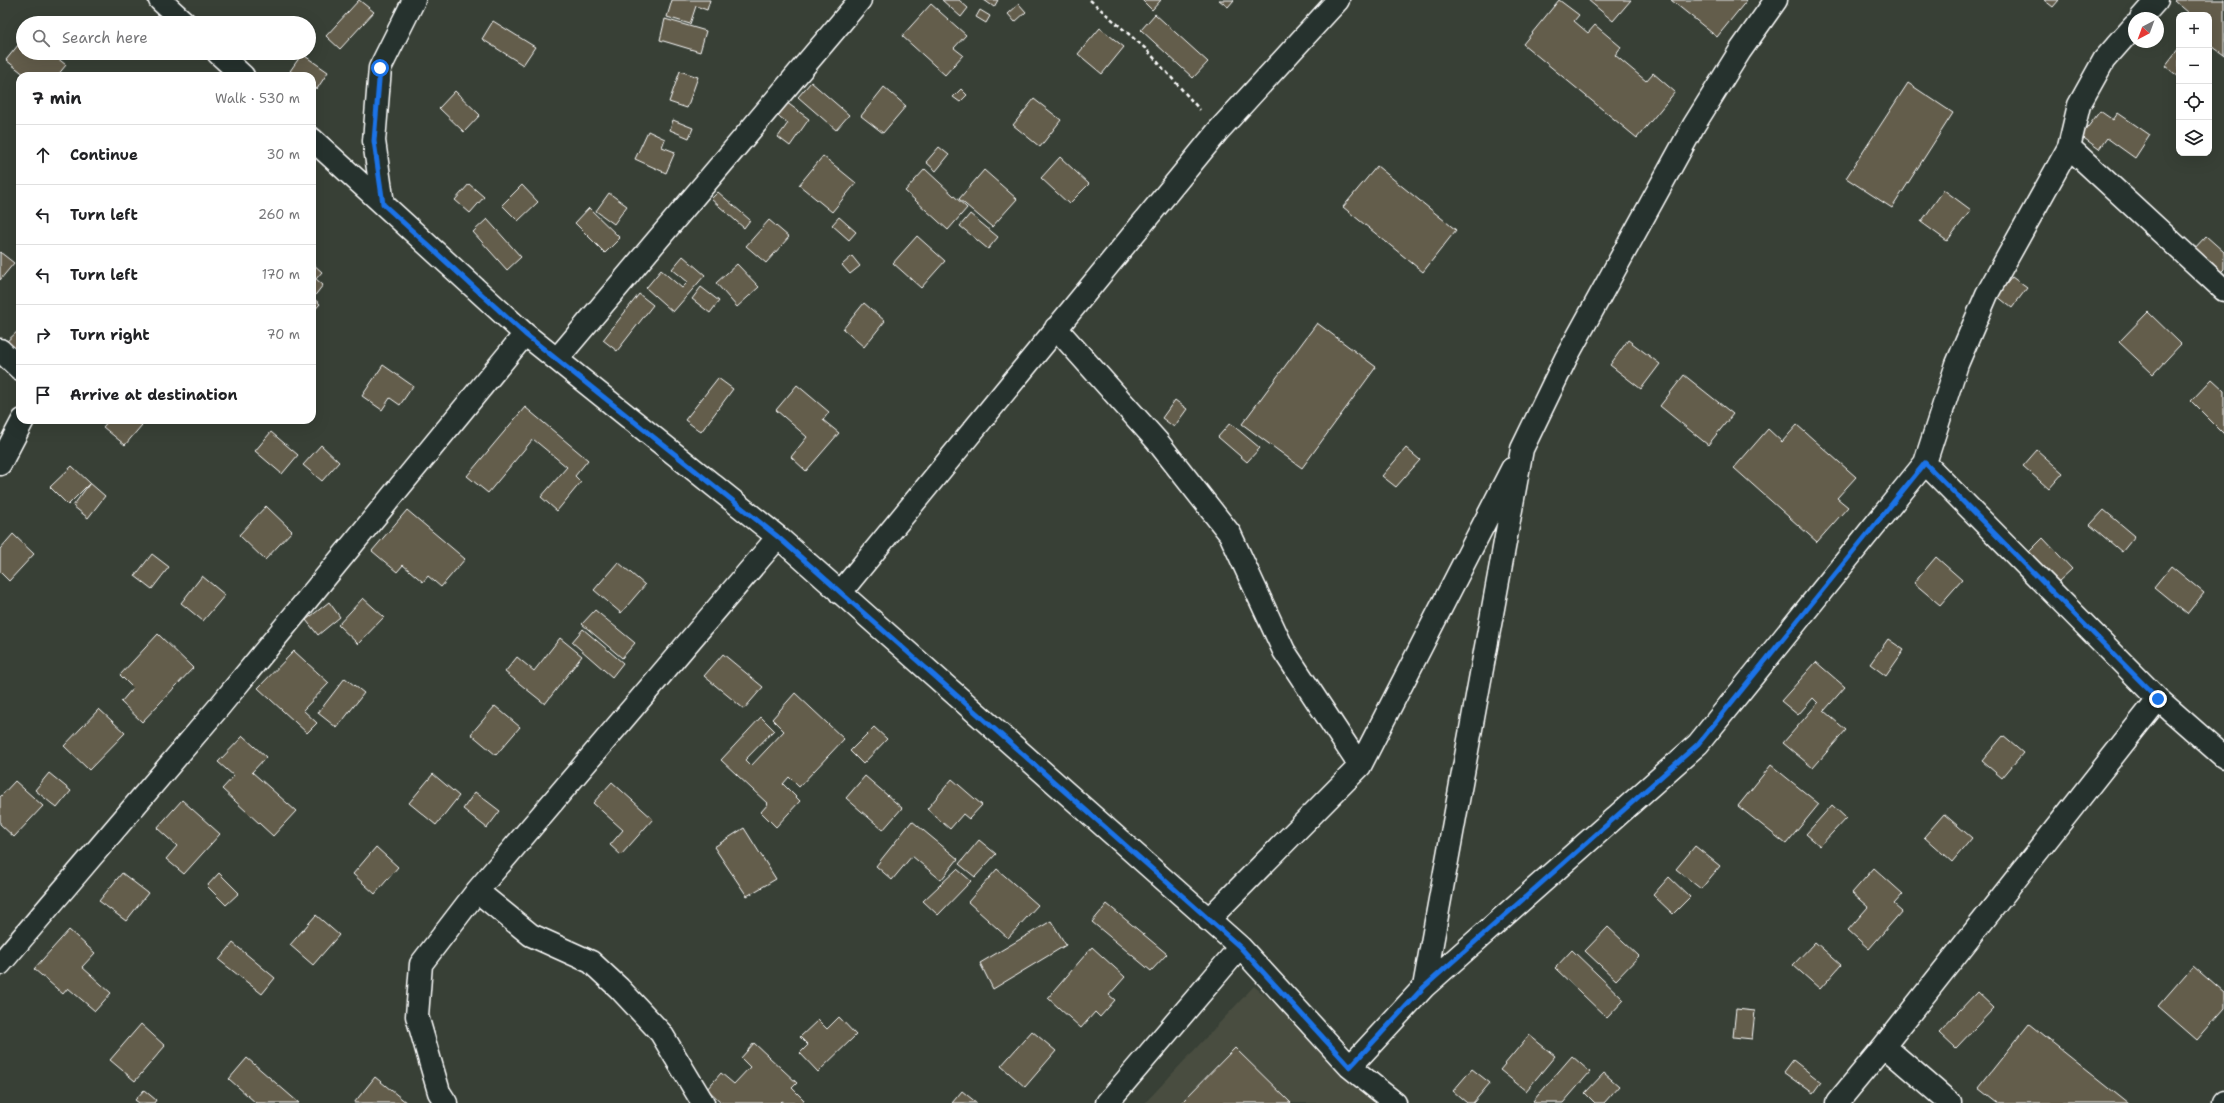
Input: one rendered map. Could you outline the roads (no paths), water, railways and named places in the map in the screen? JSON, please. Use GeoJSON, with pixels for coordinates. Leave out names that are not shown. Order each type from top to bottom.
{"type":"FeatureCollection","features":[{"type":"Feature","properties":{"kind":"street"},"geometry":{"type":"LineString","coordinates":[[160,0],[177,16]]}},
{"type":"Feature","properties":{"kind":"street"},"geometry":{"type":"LineString","coordinates":[[383,204],[374,141],[380,68],[414,0]]}},
{"type":"Feature","properties":{"kind":"street"},"geometry":{"type":"LineString","coordinates":[[557,359],[860,0]]}},
{"type":"Feature","properties":{"kind":"street"},"geometry":{"type":"LineString","coordinates":[[840,593],[1218,131],[1338,0]]}},
{"type":"Feature","properties":{"kind":"street"},"geometry":{"type":"LineString","coordinates":[[1208,920],[1360,766],[1522,449],[1566,358],[1694,125],[1740,51],[1776,0]]}},
{"type":"Feature","properties":{"kind":"street"},"geometry":{"type":"LineString","coordinates":[[2146,12],[2157,0]]}},
{"type":"Feature","properties":{"kind":"street"},"geometry":{"type":"LineString","coordinates":[[1350,1067],[1424,987],[1698,744],[1925,463],[1957,364],[1987,294],[2068,147],[2079,105],[2104,60],[2128,33]]}},
{"type":"Feature","properties":{"kind":"street"},"geometry":{"type":"LineString","coordinates":[[226,60],[239,72]]}},
{"type":"Feature","properties":{"kind":"street"},"geometry":{"type":"LineString","coordinates":[[316,143],[525,334],[778,537],[1240,947],[1350,1067],[1395,1103]]}},
{"type":"Feature","properties":{"kind":"street"},"geometry":{"type":"LineString","coordinates":[[2068,147],[2224,290]]}},
{"type":"Feature","properties":{"kind":"street"},"geometry":{"type":"LineString","coordinates":[[1056,328],[1157,441],[1230,534],[1284,651],[1360,766]]}},
{"type":"Feature","properties":{"kind":"street"},"geometry":{"type":"LineString","coordinates":[[0,964],[224,701],[525,334]]}},
{"type":"Feature","properties":{"kind":"street"},"geometry":{"type":"LineString","coordinates":[[0,350],[16,365]]}},
{"type":"Feature","properties":{"kind":"street"},"geometry":{"type":"LineString","coordinates":[[0,464],[21,424]]}},
{"type":"Feature","properties":{"kind":"street"},"geometry":{"type":"LineString","coordinates":[[1424,987],[1522,449]]}},
{"type":"Feature","properties":{"kind":"street"},"geometry":{"type":"LineString","coordinates":[[1925,463],[2158,699],[2224,757]]}},
{"type":"Feature","properties":{"kind":"street"},"geometry":{"type":"LineString","coordinates":[[446,1103],[439,1092],[417,1016],[421,964],[477,891],[778,537]]}},
{"type":"Feature","properties":{"kind":"street"},"geometry":{"type":"LineString","coordinates":[[1837,1103],[1884,1046],[2158,699]]}},
{"type":"Feature","properties":{"kind":"street"},"geometry":{"type":"LineString","coordinates":[[477,891],[531,935],[591,962],[619,988],[661,1033],[702,1103]]}},
{"type":"Feature","properties":{"kind":"street"},"geometry":{"type":"LineString","coordinates":[[1107,1103],[1240,947]]}},
{"type":"Feature","properties":{"kind":"street"},"geometry":{"type":"LineString","coordinates":[[1884,1046],[1950,1103]]}}]}
